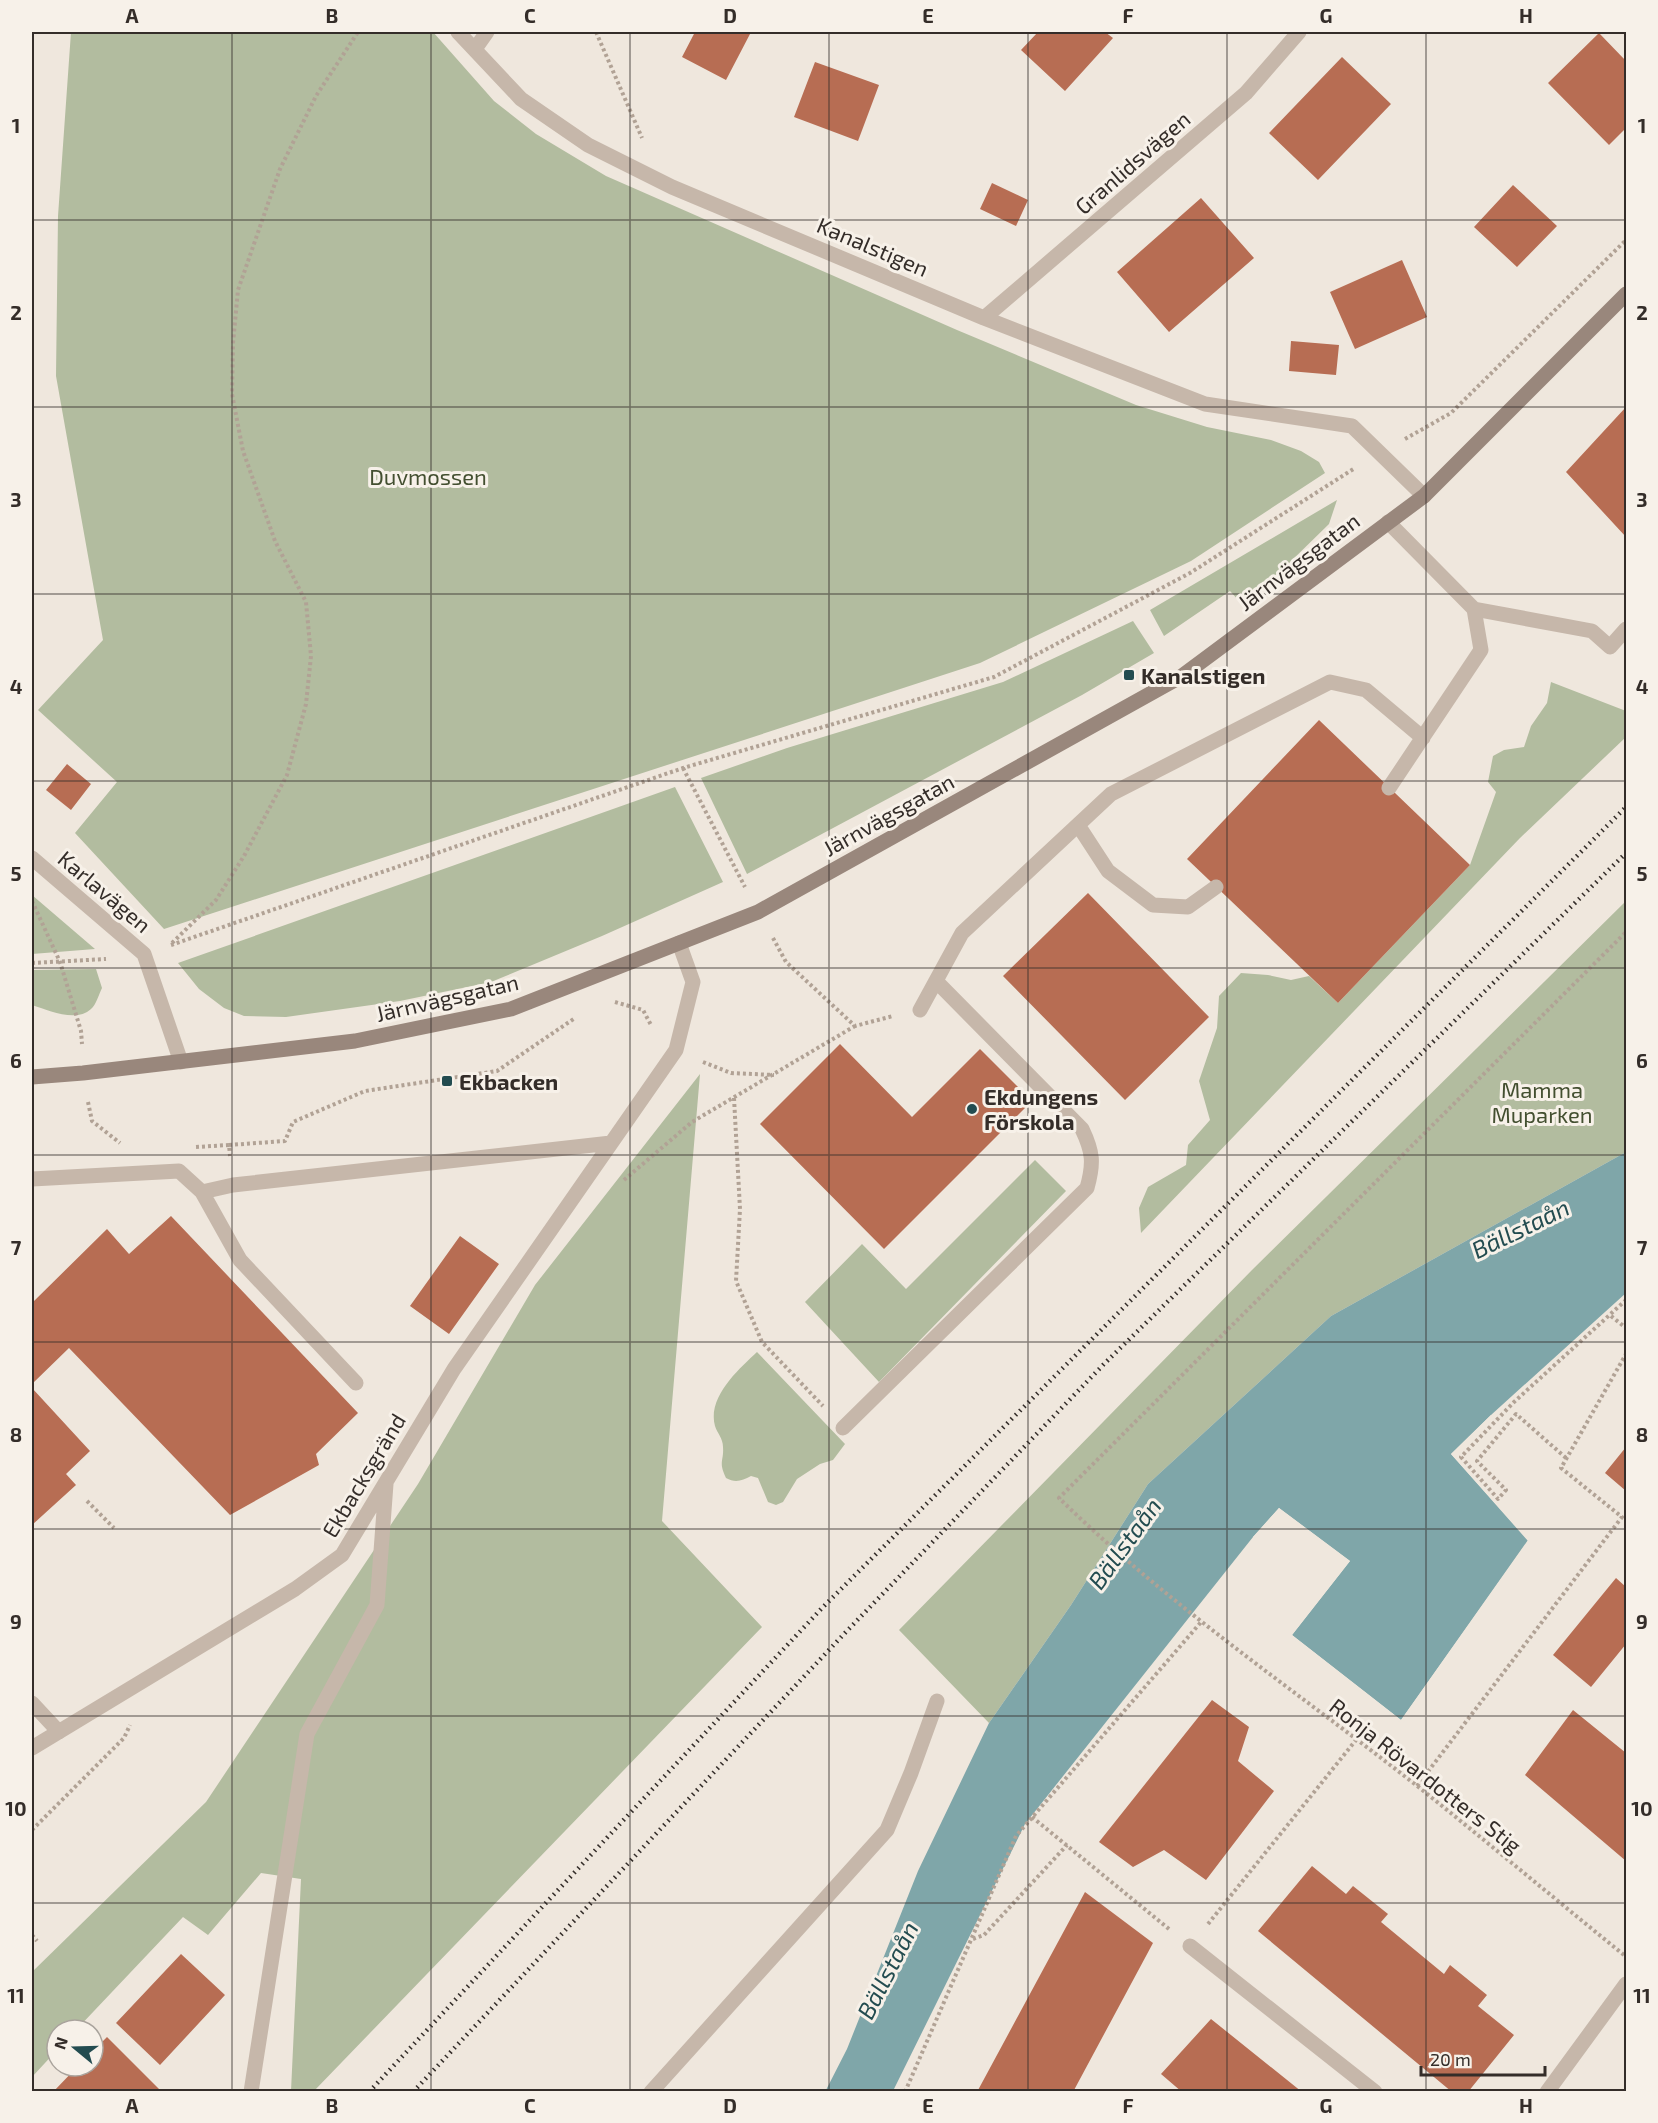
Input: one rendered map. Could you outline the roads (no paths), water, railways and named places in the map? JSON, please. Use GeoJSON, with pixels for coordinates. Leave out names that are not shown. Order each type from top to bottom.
{"type":"FeatureCollection","features":[{"type":"Feature","properties":{"kind":"street","name":"Kanalstigen"},"geometry":{"type":"LineString","coordinates":[[458,32],[521,99],[588,145],[672,187],[984,318],[1205,405],[1352,426],[1424,496]]}},
{"type":"Feature","properties":{"kind":"street"},"geometry":{"type":"LineString","coordinates":[[475,49],[487,32]]}},
{"type":"Feature","properties":{"kind":"street","name":"Granlidsvägen"},"geometry":{"type":"LineString","coordinates":[[984,318],[1246,93],[1299,32]]}},
{"type":"Feature","properties":{"kind":"street","name":"Järnvägsgatan"},"geometry":{"type":"LineString","coordinates":[[32,1077],[355,1041],[511,1009],[758,912],[1182,676],[1424,496],[1626,294]]}},
{"type":"Feature","properties":{"kind":"street"},"geometry":{"type":"LineString","coordinates":[[1388,522],[1474,609],[1592,631],[1610,647],[1626,629]]}},
{"type":"Feature","properties":{"kind":"street"},"geometry":{"type":"LineString","coordinates":[[1389,788],[1481,650],[1474,609]]}},
{"type":"Feature","properties":{"kind":"street"},"geometry":{"type":"LineString","coordinates":[[920,1010],[962,933],[1111,794],[1330,682],[1366,690],[1423,738]]}},
{"type":"Feature","properties":{"kind":"street"},"geometry":{"type":"LineString","coordinates":[[1078,825],[1108,871],[1153,905],[1188,907],[1216,887]]}},
{"type":"Feature","properties":{"kind":"street","name":"Karlavägen"},"geometry":{"type":"LineString","coordinates":[[32,858],[144,954],[181,1062]]}},
{"type":"Feature","properties":{"kind":"street","name":"Ekbacksgränd"},"geometry":{"type":"LineString","coordinates":[[32,1748],[295,1589],[342,1555],[454,1369],[676,1050],[693,982],[680,943]]}},
{"type":"Feature","properties":{"kind":"street"},"geometry":{"type":"LineString","coordinates":[[843,1428],[1087,1188],[1093,1167],[1090,1145],[1082,1129],[936,981]]}},
{"type":"Feature","properties":{"kind":"street"},"geometry":{"type":"LineString","coordinates":[[202,1192],[233,1185],[611,1143]]}},
{"type":"Feature","properties":{"kind":"street"},"geometry":{"type":"LineString","coordinates":[[32,1179],[179,1171],[202,1192],[240,1260],[356,1383]]}},
{"type":"Feature","properties":{"kind":"street"},"geometry":{"type":"LineString","coordinates":[[251,2091],[307,1734],[377,1605],[387,1481]]}},
{"type":"Feature","properties":{"kind":"street"},"geometry":{"type":"LineString","coordinates":[[651,2091],[887,1830],[937,1701]]}},
{"type":"Feature","properties":{"kind":"street"},"geometry":{"type":"LineString","coordinates":[[32,1703],[59,1732]]}},
{"type":"Feature","properties":{"kind":"street"},"geometry":{"type":"LineString","coordinates":[[1190,1946],[1375,2091]]}},
{"type":"Feature","properties":{"kind":"street"},"geometry":{"type":"LineString","coordinates":[[1547,2091],[1626,1984]]}},
{"type":"Feature","properties":{"kind":"water","name":"Bällstaån"},"geometry":{"type":"Polygon","coordinates":[[[1626,1152],[1626,1293],[1451,1454],[1528,1540],[1401,1720],[1292,1635],[1350,1561],[1279,1508],[1253,1537],[1025,1824],[893,2091],[825,2092],[847,2049],[918,1871],[989,1723],[1071,1605],[1148,1484],[1331,1316],[1626,1152]]]}},
{"type":"Feature","properties":{"kind":"railway"},"geometry":{"type":"LineString","coordinates":[[369,2092],[822,1608],[1626,807]]}},
{"type":"Feature","properties":{"kind":"railway"},"geometry":{"type":"LineString","coordinates":[[413,2092],[844,1634],[1104,1364],[1626,853]]}},
{"type":"Feature","properties":{"kind":"place","name":"Kanalstigen"},"geometry":{"type":"Point","coordinates":[1129,675]}},
{"type":"Feature","properties":{"kind":"place","name":"Ekbacken"},"geometry":{"type":"Point","coordinates":[447,1081]}},
{"type":"Feature","properties":{"kind":"place","name":"Ekdungens Förskola"},"geometry":{"type":"Point","coordinates":[972,1109]}},
{"type":"Feature","properties":{"kind":"park label","name":"Duvmossen"},"geometry":{"type":"Point","coordinates":[428,476]}},
{"type":"Feature","properties":{"kind":"park label","name":"Mamma Muparken"},"geometry":{"type":"Point","coordinates":[1542,1102]}}]}
